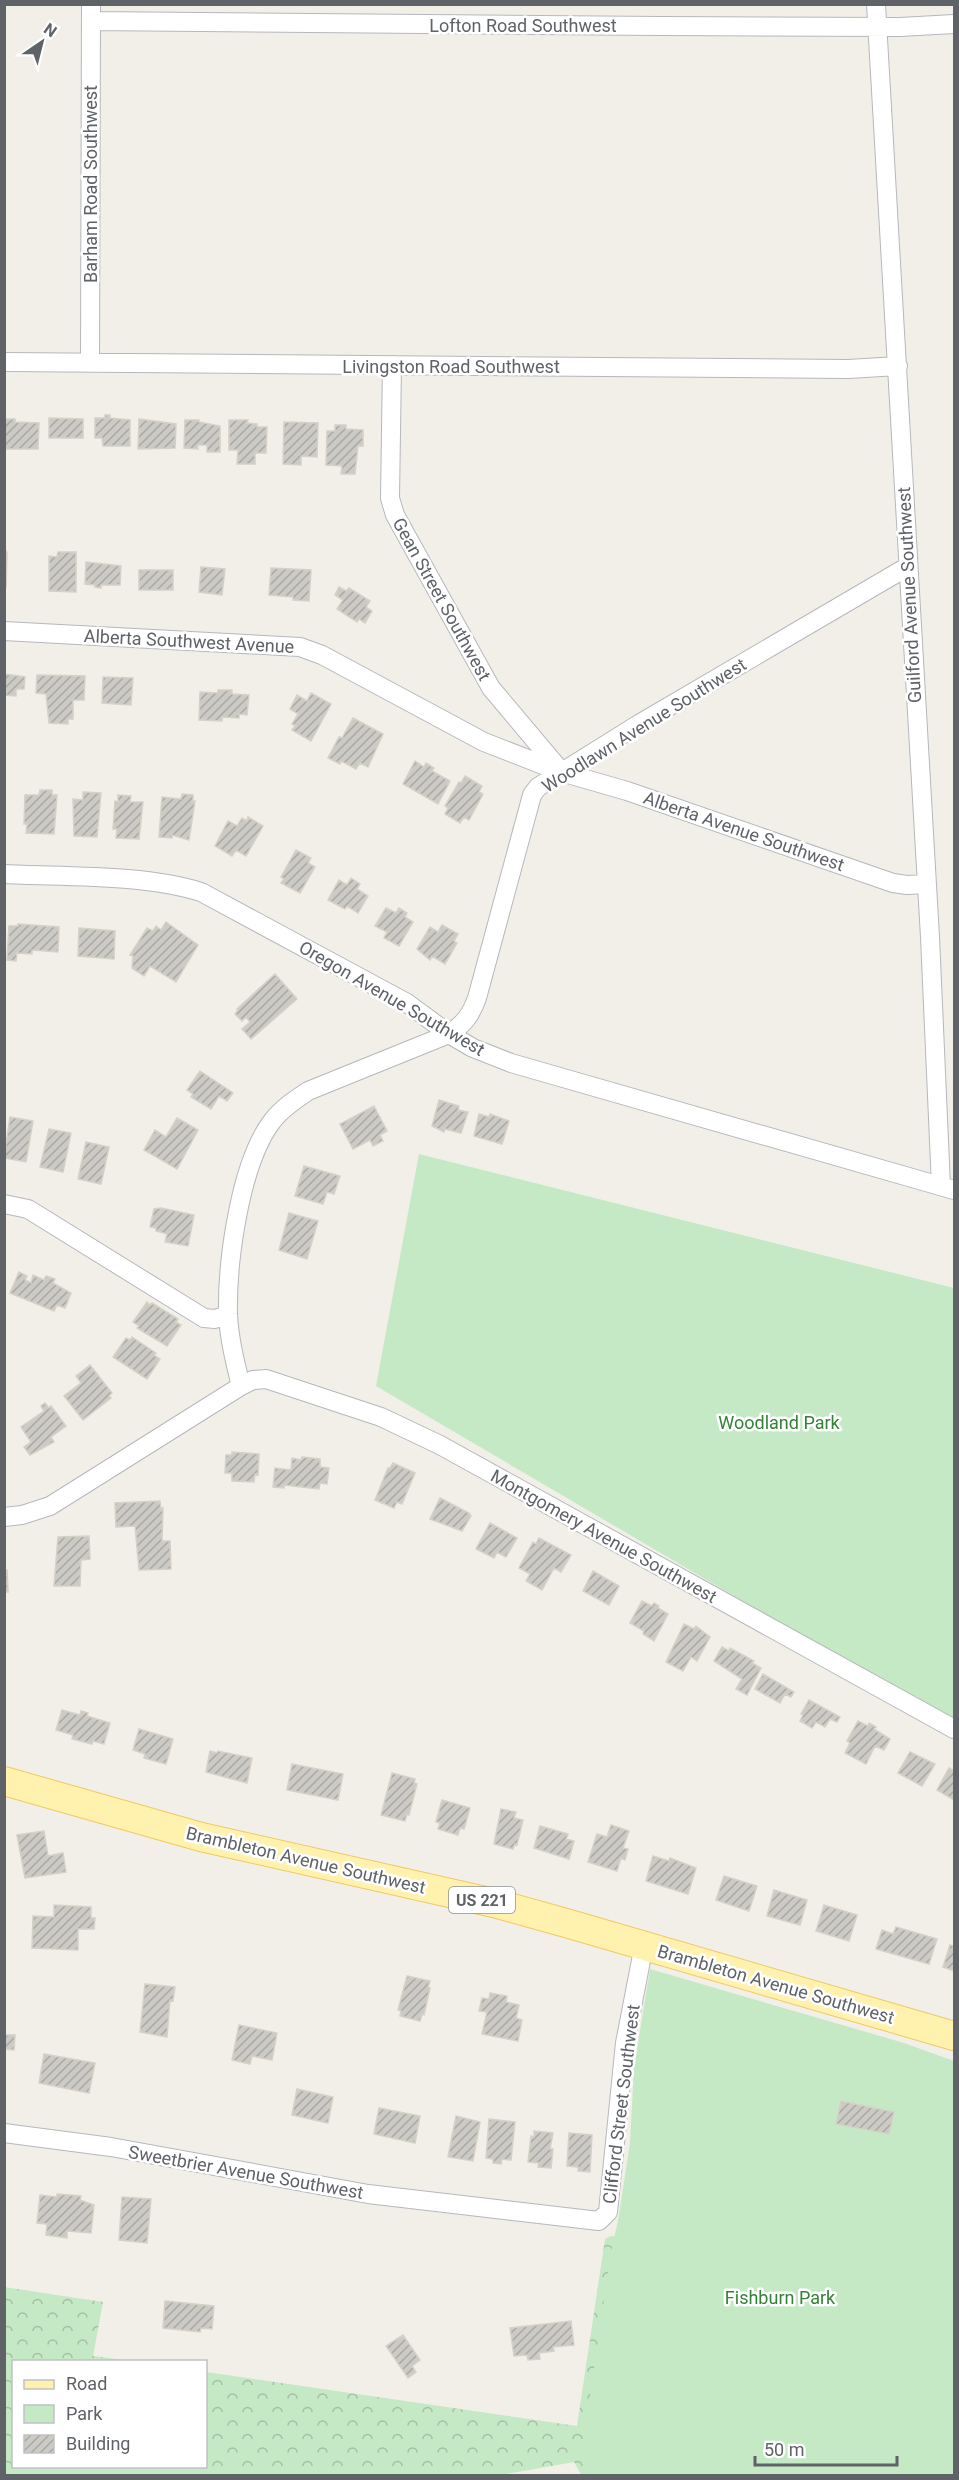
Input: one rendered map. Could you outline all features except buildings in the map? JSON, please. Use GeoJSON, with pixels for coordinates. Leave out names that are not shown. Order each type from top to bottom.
{"type":"FeatureCollection","features":[{"type":"Feature","properties":{"kind":"main road","name":"Brambleton Avenue Southwest"},"geometry":{"type":"LineString","coordinates":[[4,1781],[201,1837],[494,1903],[954,2036]]}},
{"type":"Feature","properties":{"kind":"street","name":"Guilford Avenue Southwest"},"geometry":{"type":"LineString","coordinates":[[876,4],[927,884],[948,1188]]}},
{"type":"Feature","properties":{"kind":"street","name":"Lofton Road Southwest"},"geometry":{"type":"LineString","coordinates":[[91,13],[877,27],[954,24]]}},
{"type":"Feature","properties":{"kind":"street","name":"Barham Road Southwest"},"geometry":{"type":"LineString","coordinates":[[90,363],[91,13]]}},
{"type":"Feature","properties":{"kind":"street","name":"Livingston Road Southwest"},"geometry":{"type":"LineString","coordinates":[[4,362],[836,369],[898,366]]}},
{"type":"Feature","properties":{"kind":"street","name":"Gean Street Southwest"},"geometry":{"type":"LineString","coordinates":[[392,365],[390,498],[395,515],[491,688],[561,772]]}},
{"type":"Feature","properties":{"kind":"street","name":"Woodlawn Avenue Southwest"},"geometry":{"type":"LineString","coordinates":[[241,1386],[232,1352],[228,1315],[229,1280],[237,1221],[250,1163],[260,1140],[273,1119],[291,1102],[321,1085],[384,1062],[449,1034],[463,1025],[472,1013],[532,795],[538,787],[908,567]]}},
{"type":"Feature","properties":{"kind":"street","name":"Alberta Southwest Avenue"},"geometry":{"type":"LineString","coordinates":[[4,631],[300,647],[322,655],[484,742],[561,772]]}},
{"type":"Feature","properties":{"kind":"street","name":"Alberta Avenue Southwest"},"geometry":{"type":"LineString","coordinates":[[561,772],[627,791],[893,883],[927,884]]}},
{"type":"Feature","properties":{"kind":"street","name":"Oregon Avenue Southwest"},"geometry":{"type":"LineString","coordinates":[[4,874],[134,880],[178,885],[201,892],[407,1003],[449,1034],[473,1048],[538,1072],[948,1188]]}},
{"type":"Feature","properties":{"kind":"street"},"geometry":{"type":"LineString","coordinates":[[4,1204],[28,1209],[204,1318],[215,1319],[228,1315]]}},
{"type":"Feature","properties":{"kind":"street","name":"Montgomery Avenue Southwest"},"geometry":{"type":"LineString","coordinates":[[241,1386],[253,1380],[266,1378],[381,1417],[412,1431],[954,1729]]}},
{"type":"Feature","properties":{"kind":"street"},"geometry":{"type":"LineString","coordinates":[[4,1517],[22,1515],[50,1506],[241,1386]]}},
{"type":"Feature","properties":{"kind":"street","name":"Clifford Street Southwest"},"geometry":{"type":"LineString","coordinates":[[488,2209],[599,2221],[608,2212],[625,2043],[644,1945]]}},
{"type":"Feature","properties":{"kind":"street","name":"Sweetbrier Avenue Southwest"},"geometry":{"type":"LineString","coordinates":[[4,2133],[111,2147],[368,2194],[488,2209]]}},
{"type":"Feature","properties":{"kind":"green space","name":"Woodland Park"},"geometry":{"type":"Polygon","coordinates":[[[419,1154],[954,1288],[954,1725],[376,1386],[419,1154]]]}},
{"type":"Feature","properties":{"kind":"green space","name":"Fishburn Park"},"geometry":{"type":"Polygon","coordinates":[[[650,1969],[904,2043],[954,2061],[954,2475],[587,2476],[581,2460],[611,2251],[630,2143],[634,2068],[650,1969]]]}},
{"type":"Feature","properties":{"kind":"green space"},"geometry":{"type":"Polygon","coordinates":[[[611,2236],[619,2237],[954,2475],[582,2476],[574,2462],[495,2476],[5,2475],[4,2287],[103,2302],[93,2356],[124,2360],[12,2360],[12,2468],[207,2468],[207,2372],[577,2426],[605,2239],[611,2236]]]}}]}
